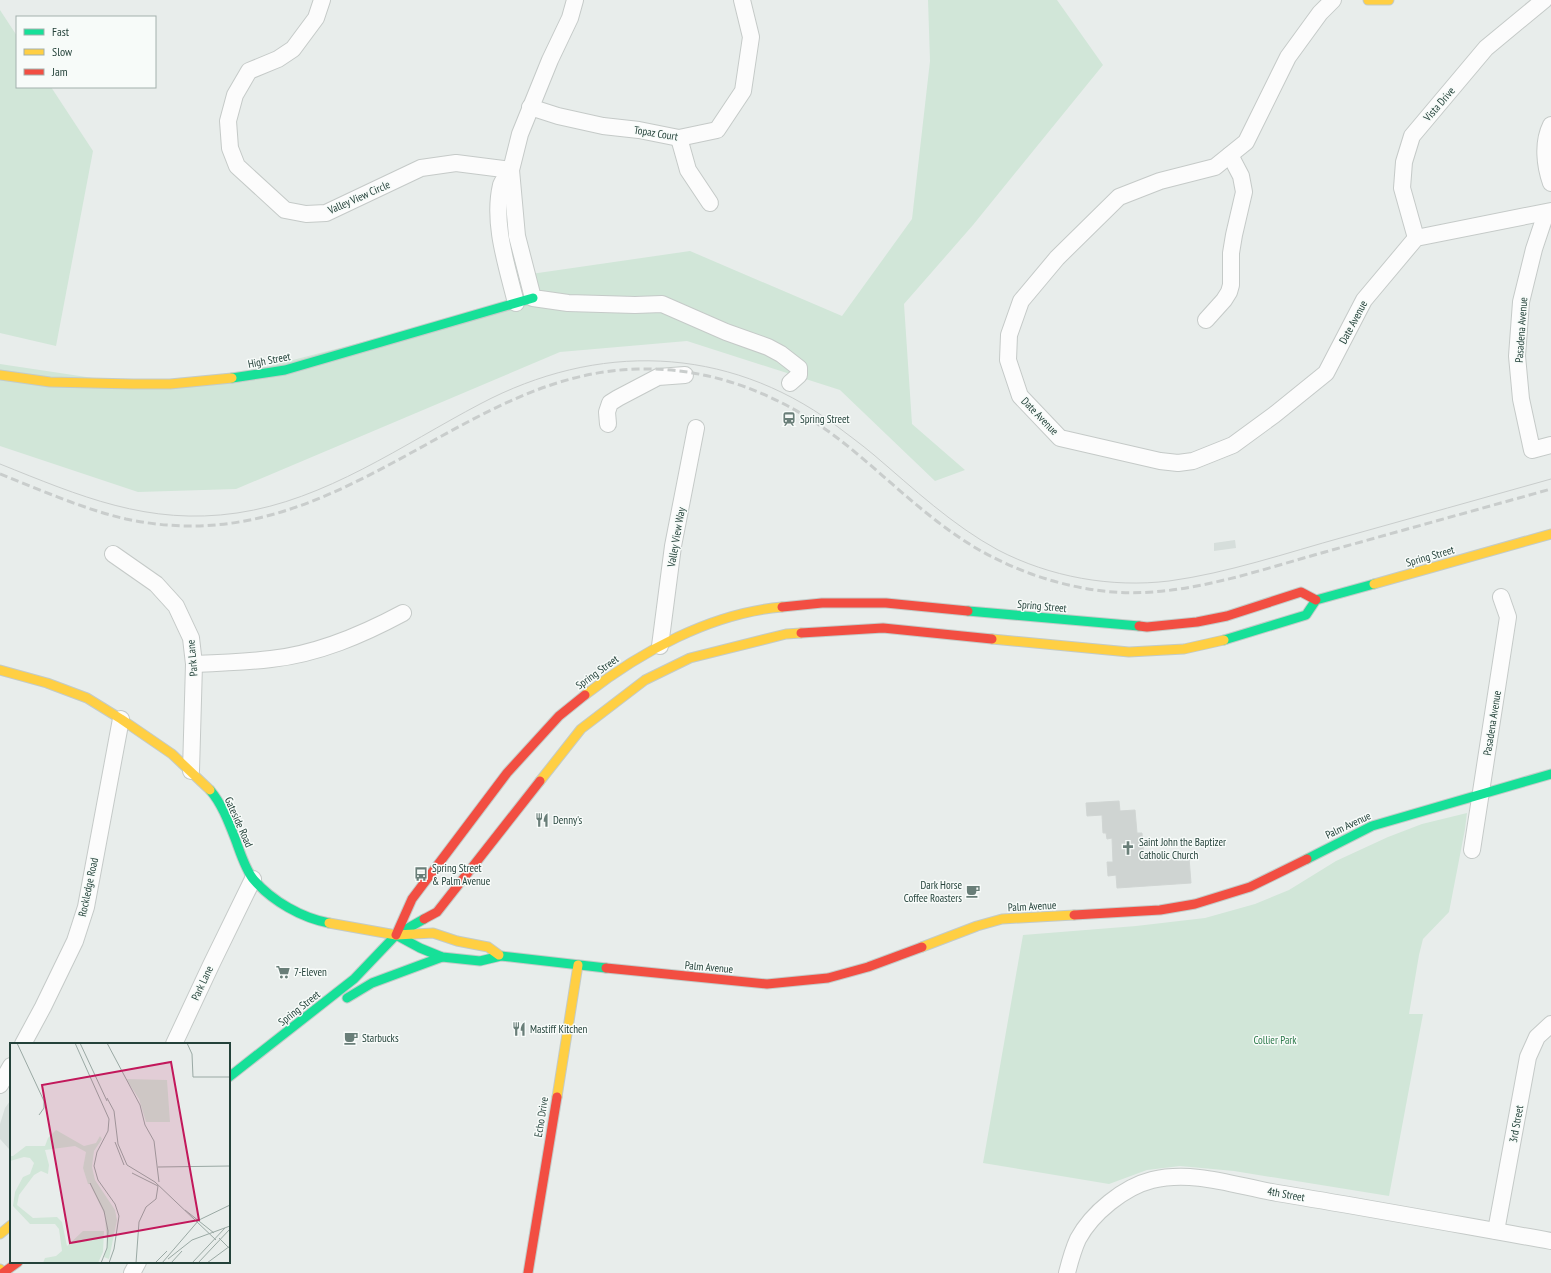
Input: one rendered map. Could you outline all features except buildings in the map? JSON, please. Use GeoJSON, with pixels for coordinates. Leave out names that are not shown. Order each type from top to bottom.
{"type":"FeatureCollection","features":[{"type":"Feature","properties":{"kind":"main road"},"geometry":{"type":"LineString","coordinates":[[1368,0],[1389,0]]}},
{"type":"Feature","properties":{"kind":"main road","name":"High Street"},"geometry":{"type":"LineString","coordinates":[[0,375],[50,382],[133,384],[185,383],[246,377],[285,370],[533,298]]}},
{"type":"Feature","properties":{"kind":"main road","name":"Spring Street"},"geometry":{"type":"LineString","coordinates":[[230,1076],[354,979],[396,936],[436,912],[544,768],[581,729],[645,680],[690,658],[786,634],[883,628],[1129,652],[1184,649],[1240,636],[1306,615],[1316,600],[1551,534]]}},
{"type":"Feature","properties":{"kind":"main road","name":"Spring Street"},"geometry":{"type":"LineString","coordinates":[[396,936],[412,899],[508,773],[530,754],[559,716],[606,678],[660,646],[717,620],[767,608],[822,603],[886,603],[940,610],[1146,628],[1198,622],[1227,616],[1301,592],[1306,593],[1316,600]]}},
{"type":"Feature","properties":{"kind":"main road","name":"Gateside Road"},"geometry":{"type":"LineString","coordinates":[[0,670],[47,683],[87,698],[121,718],[172,754],[212,791],[224,812],[240,852],[253,879],[278,901],[301,914],[320,921],[396,936]]}},
{"type":"Feature","properties":{"kind":"main road","name":"Palm Avenue"},"geometry":{"type":"LineString","coordinates":[[396,936],[442,957],[480,961],[501,956],[767,984],[828,978],[868,967],[977,926],[1002,919],[1160,910],[1195,904],[1250,888],[1372,826],[1551,774]]}},
{"type":"Feature","properties":{"kind":"main road","name":"Palm Avenue"},"geometry":{"type":"LineString","coordinates":[[396,936],[433,933],[457,942],[488,947],[501,956]]}},
{"type":"Feature","properties":{"kind":"main road"},"geometry":{"type":"LineString","coordinates":[[326,1002],[343,1000],[372,983],[442,957]]}},
{"type":"Feature","properties":{"kind":"main road","name":"Echo Drive"},"geometry":{"type":"LineString","coordinates":[[528,1273],[578,965]]}},
{"type":"Feature","properties":{"kind":"main road"},"geometry":{"type":"LineString","coordinates":[[0,1234],[10,1226]]}},
{"type":"Feature","properties":{"kind":"main road"},"geometry":{"type":"LineString","coordinates":[[0,1269],[3,1273],[17,1263]]}},
{"type":"Feature","properties":{"kind":"street","name":"Valley View Circle"},"geometry":{"type":"LineString","coordinates":[[322,0],[316,18],[292,49],[278,59],[249,71],[235,94],[228,121],[230,148],[237,166],[285,210],[306,214],[326,212],[421,168],[456,163],[511,170]]}},
{"type":"Feature","properties":{"kind":"street"},"geometry":{"type":"LineString","coordinates":[[576,0],[570,18],[530,107],[520,134],[511,170],[517,236],[533,298],[568,303],[635,305],[662,304],[726,332],[768,347],[781,354],[799,368],[799,375],[790,383]]}},
{"type":"Feature","properties":{"kind":"street","name":"Topaz Court"},"geometry":{"type":"LineString","coordinates":[[530,107],[558,116],[603,126],[639,130],[679,138],[717,130],[743,91],[751,37],[742,0]]}},
{"type":"Feature","properties":{"kind":"street","name":"Date Avenue"},"geometry":{"type":"LineString","coordinates":[[1333,0],[1320,13],[1288,57],[1246,142],[1214,168],[1160,181],[1119,196],[1057,258],[1021,301],[1009,335],[1008,360],[1020,396],[1060,438],[1160,461],[1178,463],[1193,461],[1233,446],[1326,373],[1364,300],[1416,238]]}},
{"type":"Feature","properties":{"kind":"street","name":"Vista Drive"},"geometry":{"type":"LineString","coordinates":[[1416,238],[1402,188],[1404,162],[1412,136],[1486,48],[1544,0]]}},
{"type":"Feature","properties":{"kind":"street"},"geometry":{"type":"LineString","coordinates":[[1551,125],[1547,138],[1546,159],[1547,172],[1551,183]]}},
{"type":"Feature","properties":{"kind":"street"},"geometry":{"type":"LineString","coordinates":[[679,138],[688,170],[710,203]]}},
{"type":"Feature","properties":{"kind":"street"},"geometry":{"type":"LineString","coordinates":[[1206,320],[1224,300],[1229,292],[1231,284],[1234,235],[1244,192],[1241,176],[1230,155]]}},
{"type":"Feature","properties":{"kind":"street"},"geometry":{"type":"LineString","coordinates":[[511,170],[502,183],[499,205],[500,234],[516,303]]}},
{"type":"Feature","properties":{"kind":"street"},"geometry":{"type":"LineString","coordinates":[[1416,238],[1548,212]]}},
{"type":"Feature","properties":{"kind":"street","name":"Pasadena Avenue"},"geometry":{"type":"LineString","coordinates":[[1548,212],[1534,249],[1521,302],[1517,356],[1521,399],[1532,450],[1551,445]]}},
{"type":"Feature","properties":{"kind":"street"},"geometry":{"type":"LineString","coordinates":[[608,424],[607,412],[610,403],[658,377],[685,375]]}},
{"type":"Feature","properties":{"kind":"street","name":"Valley View Way"},"geometry":{"type":"LineString","coordinates":[[660,646],[673,546],[696,428]]}},
{"type":"Feature","properties":{"kind":"street","name":"Park Lane"},"geometry":{"type":"LineString","coordinates":[[113,554],[156,584],[176,606],[191,638],[194,664],[191,771]]}},
{"type":"Feature","properties":{"kind":"street","name":"Pasadena Avenue"},"geometry":{"type":"LineString","coordinates":[[1472,850],[1508,617],[1501,597]]}},
{"type":"Feature","properties":{"kind":"street"},"geometry":{"type":"LineString","coordinates":[[194,664],[272,659],[312,651],[368,632],[403,613]]}},
{"type":"Feature","properties":{"kind":"street","name":"Rockledge Road"},"geometry":{"type":"LineString","coordinates":[[24,1043],[43,1007],[74,941],[86,907],[121,718]]}},
{"type":"Feature","properties":{"kind":"street","name":"Park Lane"},"geometry":{"type":"LineString","coordinates":[[174,1043],[253,879]]}},
{"type":"Feature","properties":{"kind":"street","name":"3rd Street"},"geometry":{"type":"LineString","coordinates":[[1496,1231],[1528,1057],[1537,1037],[1551,1024]]}},
{"type":"Feature","properties":{"kind":"street"},"geometry":{"type":"LineString","coordinates":[[0,1085],[10,1068]]}},
{"type":"Feature","properties":{"kind":"street","name":"4th Street"},"geometry":{"type":"LineString","coordinates":[[1067,1273],[1071,1257],[1079,1238],[1091,1220],[1122,1192],[1152,1180],[1187,1176],[1551,1241]]}},
{"type":"Feature","properties":{"kind":"street"},"geometry":{"type":"LineString","coordinates":[[132,1273],[137,1263]]}},
{"type":"Feature","properties":{"kind":"shaded area"},"geometry":{"type":"Polygon","coordinates":[[[1235,540],[1236,548],[1214,551],[1214,543],[1235,540]]]}},
{"type":"Feature","properties":{"kind":"shaded area"},"geometry":{"type":"Polygon","coordinates":[[[10,1101],[10,1149],[0,1139],[0,1124],[5,1108],[10,1101]]]}},
{"type":"Feature","properties":{"kind":"green space"},"geometry":{"type":"Polygon","coordinates":[[[928,0],[1057,0],[1103,65],[973,225],[904,304],[912,424],[965,470],[935,481],[840,390],[687,341],[560,352],[236,489],[138,492],[0,446],[0,364],[133,384],[207,382],[533,298],[531,274],[690,251],[842,316],[912,219],[930,61],[928,0]]]}},
{"type":"Feature","properties":{"kind":"green space"},"geometry":{"type":"Polygon","coordinates":[[[0,10],[16,34],[16,88],[52,88],[93,151],[56,346],[0,333],[0,10]]]}},
{"type":"Feature","properties":{"kind":"green space","name":"Collier Park"},"geometry":{"type":"Polygon","coordinates":[[[1467,813],[1449,912],[1423,939],[1419,955],[1409,1014],[1423,1014],[1389,1196],[1234,1171],[1180,1166],[1147,1170],[1109,1184],[983,1163],[1023,935],[1136,926],[1205,918],[1255,904],[1289,890],[1336,861],[1388,837],[1422,824],[1467,813]]]}},
{"type":"Feature","properties":{"kind":"tram line"},"geometry":{"type":"LineString","coordinates":[[0,464],[87,497],[144,512],[205,516],[237,513],[270,506],[302,496],[332,484],[363,469],[480,404],[524,384],[569,370],[615,362],[660,361],[705,367],[750,379],[793,398],[834,424],[869,451],[949,518],[981,540],[998,550],[1038,567],[1060,574],[1103,581],[1147,583],[1169,581],[1213,573],[1551,479]]}},
{"type":"Feature","properties":{"kind":"railway"},"geometry":{"type":"LineString","coordinates":[[0,474],[78,505],[126,519],[172,525],[215,525],[256,519],[295,507],[334,492],[372,474],[449,432],[517,398],[563,381],[587,375],[638,369],[693,373],[745,387],[770,397],[818,424],[840,440],[931,517],[978,549],[994,558],[1043,578],[1095,590],[1124,593],[1153,592],[1182,589],[1212,583],[1551,489]]}},
{"type":"Feature","properties":{"kind":"traffic: fast"},"geometry":{"type":"LineString","coordinates":[[232,378],[285,370],[533,298]]}},
{"type":"Feature","properties":{"kind":"traffic: fast"},"geometry":{"type":"LineString","coordinates":[[1224,640],[1306,615],[1316,600],[1374,584]]}},
{"type":"Feature","properties":{"kind":"traffic: fast"},"geometry":{"type":"LineString","coordinates":[[968,611],[1139,626]]}},
{"type":"Feature","properties":{"kind":"traffic: fast"},"geometry":{"type":"LineString","coordinates":[[1307,859],[1372,826],[1551,774]]}},
{"type":"Feature","properties":{"kind":"traffic: fast"},"geometry":{"type":"LineString","coordinates":[[210,790],[225,814],[246,867],[261,888],[288,908],[308,917],[329,923]]}},
{"type":"Feature","properties":{"kind":"traffic: fast"},"geometry":{"type":"LineString","coordinates":[[230,1076],[354,979],[396,935],[424,919]]}},
{"type":"Feature","properties":{"kind":"traffic: fast"},"geometry":{"type":"LineString","coordinates":[[396,935],[420,948],[442,957],[480,961],[501,956],[606,968]]}},
{"type":"Feature","properties":{"kind":"traffic: fast"},"geometry":{"type":"LineString","coordinates":[[347,998],[372,983],[442,957]]}},
{"type":"Feature","properties":{"kind":"traffic: slow"},"geometry":{"type":"LineString","coordinates":[[1368,0],[1389,0]]}},
{"type":"Feature","properties":{"kind":"traffic: slow"},"geometry":{"type":"LineString","coordinates":[[0,375],[50,382],[133,384],[170,384],[232,378]]}},
{"type":"Feature","properties":{"kind":"traffic: slow"},"geometry":{"type":"LineString","coordinates":[[1374,584],[1551,534]]}},
{"type":"Feature","properties":{"kind":"traffic: slow"},"geometry":{"type":"LineString","coordinates":[[585,695],[629,664],[678,637],[729,617],[782,607]]}},
{"type":"Feature","properties":{"kind":"traffic: slow"},"geometry":{"type":"LineString","coordinates":[[540,781],[581,729],[645,680],[690,658],[786,634],[801,633]]}},
{"type":"Feature","properties":{"kind":"traffic: slow"},"geometry":{"type":"LineString","coordinates":[[992,639],[1129,652],[1184,649],[1224,640]]}},
{"type":"Feature","properties":{"kind":"traffic: slow"},"geometry":{"type":"LineString","coordinates":[[0,670],[47,683],[87,698],[172,754],[210,790]]}},
{"type":"Feature","properties":{"kind":"traffic: slow"},"geometry":{"type":"LineString","coordinates":[[922,947],[977,926],[1002,919],[1074,915]]}},
{"type":"Feature","properties":{"kind":"traffic: slow"},"geometry":{"type":"LineString","coordinates":[[329,923],[396,935],[433,933],[457,941],[488,947],[499,955]]}},
{"type":"Feature","properties":{"kind":"traffic: slow"},"geometry":{"type":"LineString","coordinates":[[557,1097],[578,965]]}},
{"type":"Feature","properties":{"kind":"traffic: slow"},"geometry":{"type":"LineString","coordinates":[[0,1234],[10,1226]]}},
{"type":"Feature","properties":{"kind":"traffic: slow"},"geometry":{"type":"LineString","coordinates":[[0,1269],[2,1273]]}},
{"type":"Feature","properties":{"kind":"traffic: jam"},"geometry":{"type":"LineString","coordinates":[[1139,626],[1147,627],[1197,622],[1227,616],[1301,592],[1316,600]]}},
{"type":"Feature","properties":{"kind":"traffic: jam"},"geometry":{"type":"LineString","coordinates":[[782,607],[822,603],[886,603],[968,611]]}},
{"type":"Feature","properties":{"kind":"traffic: jam"},"geometry":{"type":"LineString","coordinates":[[801,633],[883,628],[992,639]]}},
{"type":"Feature","properties":{"kind":"traffic: jam"},"geometry":{"type":"LineString","coordinates":[[396,935],[412,899],[507,773],[559,716],[585,695]]}},
{"type":"Feature","properties":{"kind":"traffic: jam"},"geometry":{"type":"LineString","coordinates":[[424,919],[437,912],[540,781]]}},
{"type":"Feature","properties":{"kind":"traffic: jam"},"geometry":{"type":"LineString","coordinates":[[1074,915],[1160,910],[1195,904],[1250,887],[1307,859]]}},
{"type":"Feature","properties":{"kind":"traffic: jam"},"geometry":{"type":"LineString","coordinates":[[606,968],[767,984],[828,978],[868,967],[922,947]]}},
{"type":"Feature","properties":{"kind":"traffic: jam"},"geometry":{"type":"LineString","coordinates":[[528,1273],[557,1097]]}},
{"type":"Feature","properties":{"kind":"traffic: jam"},"geometry":{"type":"LineString","coordinates":[[3,1273],[17,1263]]}},
{"type":"Feature","properties":{"kind":"place","name":"Spring Street"},"geometry":{"type":"Point","coordinates":[789,419]}},
{"type":"Feature","properties":{"kind":"place","name":"Denny's"},"geometry":{"type":"Point","coordinates":[542,820]}},
{"type":"Feature","properties":{"kind":"place","name":"Saint John the Baptizer Catholic Church"},"geometry":{"type":"Point","coordinates":[1128,848]}},
{"type":"Feature","properties":{"kind":"place","name":"Spring Street & Palm Avenue"},"geometry":{"type":"Point","coordinates":[421,874]}},
{"type":"Feature","properties":{"kind":"place","name":"Dark Horse Coffee Roasters"},"geometry":{"type":"Point","coordinates":[973,891]}},
{"type":"Feature","properties":{"kind":"place","name":"7-Eleven"},"geometry":{"type":"Point","coordinates":[283,972]}},
{"type":"Feature","properties":{"kind":"place","name":"Mastiff Kitchen"},"geometry":{"type":"Point","coordinates":[519,1029]}},
{"type":"Feature","properties":{"kind":"place","name":"Starbucks"},"geometry":{"type":"Point","coordinates":[351,1038]}}]}
